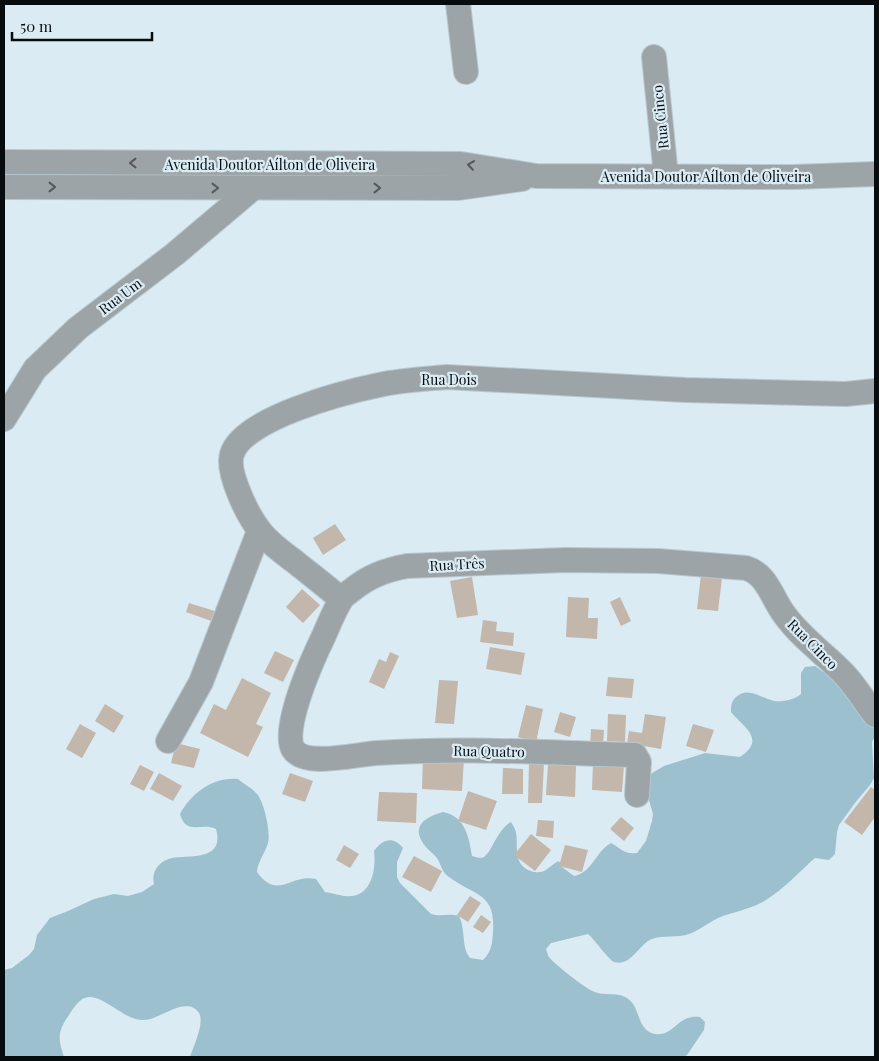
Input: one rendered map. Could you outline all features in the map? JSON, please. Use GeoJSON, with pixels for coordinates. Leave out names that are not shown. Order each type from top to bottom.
{"type":"FeatureCollection","features":[{"type":"Feature","properties":{"kind":"street"},"geometry":{"type":"LineString","coordinates":[[458,4],[466,72]]}},
{"type":"Feature","properties":{"kind":"street","name":"Rua Cinco"},"geometry":{"type":"LineString","coordinates":[[654,57],[666,176]]}},
{"type":"Feature","properties":{"kind":"street","name":"Avenida Doutor Aílton de Oliveira"},"geometry":{"type":"LineString","coordinates":[[4,162],[461,164],[536,176],[794,177],[875,174]]}},
{"type":"Feature","properties":{"kind":"street","name":"Avenida Doutor Aílton de Oliveira"},"geometry":{"type":"LineString","coordinates":[[4,187],[458,188],[536,176]]}},
{"type":"Feature","properties":{"kind":"street","name":"Rua Um"},"geometry":{"type":"LineString","coordinates":[[4,419],[34,369],[78,328],[176,254],[253,188]]}},
{"type":"Feature","properties":{"kind":"street","name":"Rua Dois"},"geometry":{"type":"LineString","coordinates":[[342,599],[276,548],[259,531],[244,503],[231,471],[232,454],[240,441],[252,429],[289,412],[330,397],[379,385],[416,379],[447,378],[685,390],[846,394],[875,391]]}},
{"type":"Feature","properties":{"kind":"street"},"geometry":{"type":"LineString","coordinates":[[168,741],[200,682],[259,531]]}},
{"type":"Feature","properties":{"kind":"street","name":"Rua Três"},"geometry":{"type":"LineString","coordinates":[[303,757],[294,750],[289,739],[291,722],[310,666],[342,599],[358,585],[387,570],[407,566],[565,560],[658,561],[756,570]]}},
{"type":"Feature","properties":{"kind":"street","name":"Rua Cinco"},"geometry":{"type":"LineString","coordinates":[[756,570],[789,621],[845,675],[875,715]]}},
{"type":"Feature","properties":{"kind":"street","name":"Rua Quatro"},"geometry":{"type":"LineString","coordinates":[[303,757],[322,760],[375,753],[424,750],[635,755],[639,762],[637,795]]}},
{"type":"Feature","properties":{"kind":"shaded area"},"geometry":{"type":"Polygon","coordinates":[[[815,666],[823,672],[836,673],[875,722],[875,736],[872,742],[874,778],[839,825],[835,854],[829,860],[815,858],[773,896],[761,903],[719,918],[689,934],[652,939],[630,958],[620,963],[614,962],[588,934],[551,943],[546,949],[549,957],[578,982],[599,993],[614,994],[625,997],[630,1001],[644,1028],[649,1032],[661,1034],[686,1019],[700,1017],[705,1022],[704,1030],[687,1055],[683,1057],[190,1057],[201,1023],[199,1013],[194,1008],[189,1006],[175,1008],[150,1019],[141,1020],[122,1013],[96,998],[88,997],[77,1003],[62,1026],[60,1040],[64,1057],[4,1057],[4,970],[12,968],[29,955],[34,949],[37,935],[50,918],[94,899],[114,894],[128,896],[142,892],[154,884],[153,879],[157,867],[167,859],[196,856],[211,851],[215,847],[217,839],[216,829],[210,827],[190,827],[186,825],[180,814],[190,799],[211,784],[229,779],[238,779],[260,798],[266,817],[269,838],[257,872],[264,880],[271,884],[285,884],[307,878],[316,879],[325,892],[349,896],[359,894],[365,890],[372,878],[374,851],[388,840],[396,842],[403,848],[397,862],[397,877],[400,883],[431,914],[459,916],[467,954],[470,958],[483,960],[492,944],[493,919],[491,909],[482,897],[445,873],[437,858],[421,840],[419,828],[425,820],[443,812],[456,818],[465,828],[472,856],[480,858],[487,854],[502,830],[511,822],[516,835],[519,861],[525,868],[533,872],[542,872],[559,861],[562,867],[574,876],[580,874],[611,843],[626,852],[637,853],[646,841],[652,821],[653,814],[647,793],[648,779],[652,773],[664,766],[705,753],[740,757],[748,751],[752,744],[752,739],[750,733],[731,712],[734,699],[745,693],[755,694],[774,701],[785,701],[795,698],[801,694],[801,673],[805,667],[815,666]]]}},
{"type":"Feature","properties":{"kind":"building"},"geometry":{"type":"Polygon","coordinates":[[[335,524],[346,540],[323,555],[313,538],[335,524]]]}},
{"type":"Feature","properties":{"kind":"building"},"geometry":{"type":"Polygon","coordinates":[[[701,575],[722,578],[718,611],[697,609],[701,575]]]}},
{"type":"Feature","properties":{"kind":"building"},"geometry":{"type":"Polygon","coordinates":[[[472,577],[478,615],[457,618],[450,581],[472,577]]]}},
{"type":"Feature","properties":{"kind":"building"},"geometry":{"type":"Polygon","coordinates":[[[302,589],[320,605],[303,623],[286,607],[302,589]]]}},
{"type":"Feature","properties":{"kind":"building"},"geometry":{"type":"Polygon","coordinates":[[[568,597],[589,598],[588,618],[598,618],[597,639],[566,637],[568,597]]]}},
{"type":"Feature","properties":{"kind":"building"},"geometry":{"type":"Polygon","coordinates":[[[620,597],[631,621],[621,626],[610,602],[620,597]]]}},
{"type":"Feature","properties":{"kind":"building"},"geometry":{"type":"Polygon","coordinates":[[[189,603],[221,613],[217,623],[186,612],[189,603]]]}},
{"type":"Feature","properties":{"kind":"building"},"geometry":{"type":"Polygon","coordinates":[[[483,620],[497,622],[496,631],[514,633],[513,646],[480,642],[483,620]]]}},
{"type":"Feature","properties":{"kind":"building"},"geometry":{"type":"Polygon","coordinates":[[[490,647],[525,653],[521,675],[486,669],[490,647]]]}},
{"type":"Feature","properties":{"kind":"building"},"geometry":{"type":"Polygon","coordinates":[[[275,651],[294,660],[283,682],[264,673],[275,651]]]}},
{"type":"Feature","properties":{"kind":"building"},"geometry":{"type":"Polygon","coordinates":[[[390,652],[399,656],[384,689],[369,682],[379,659],[386,662],[390,652]]]}},
{"type":"Feature","properties":{"kind":"building"},"geometry":{"type":"Polygon","coordinates":[[[608,677],[634,679],[632,698],[606,696],[608,677]]]}},
{"type":"Feature","properties":{"kind":"building"},"geometry":{"type":"Polygon","coordinates":[[[242,678],[271,693],[256,724],[263,727],[248,757],[200,733],[214,704],[226,710],[242,678]]]}},
{"type":"Feature","properties":{"kind":"building"},"geometry":{"type":"Polygon","coordinates":[[[439,680],[458,681],[454,724],[435,723],[439,680]]]}},
{"type":"Feature","properties":{"kind":"building"},"geometry":{"type":"Polygon","coordinates":[[[105,704],[124,716],[114,733],[95,721],[105,704]]]}},
{"type":"Feature","properties":{"kind":"building"},"geometry":{"type":"Polygon","coordinates":[[[526,705],[543,709],[536,742],[518,737],[526,705]]]}},
{"type":"Feature","properties":{"kind":"building"},"geometry":{"type":"Polygon","coordinates":[[[560,712],[576,717],[570,737],[554,732],[560,712]]]}},
{"type":"Feature","properties":{"kind":"building"},"geometry":{"type":"Polygon","coordinates":[[[608,714],[626,715],[625,742],[607,741],[608,714]]]}},
{"type":"Feature","properties":{"kind":"building"},"geometry":{"type":"Polygon","coordinates":[[[645,714],[666,717],[661,749],[627,743],[629,731],[642,733],[645,714]]]}},
{"type":"Feature","properties":{"kind":"building"},"geometry":{"type":"Polygon","coordinates":[[[80,724],[96,733],[82,758],[66,749],[80,724]]]}},
{"type":"Feature","properties":{"kind":"building"},"geometry":{"type":"Polygon","coordinates":[[[693,724],[714,730],[706,752],[686,746],[693,724]]]}},
{"type":"Feature","properties":{"kind":"building"},"geometry":{"type":"Polygon","coordinates":[[[591,729],[604,730],[603,747],[590,746],[591,729]]]}},
{"type":"Feature","properties":{"kind":"building"},"geometry":{"type":"Polygon","coordinates":[[[176,743],[200,749],[194,768],[171,763],[176,743]]]}},
{"type":"Feature","properties":{"kind":"building"},"geometry":{"type":"Polygon","coordinates":[[[423,757],[464,759],[462,791],[422,789],[423,757]]]}},
{"type":"Feature","properties":{"kind":"building"},"geometry":{"type":"Polygon","coordinates":[[[529,762],[544,763],[542,803],[528,803],[529,762]]]}},
{"type":"Feature","properties":{"kind":"building"},"geometry":{"type":"Polygon","coordinates":[[[593,763],[624,765],[622,792],[592,790],[593,763]]]}},
{"type":"Feature","properties":{"kind":"building"},"geometry":{"type":"Polygon","coordinates":[[[548,764],[576,765],[575,797],[546,795],[548,764]]]}},
{"type":"Feature","properties":{"kind":"building"},"geometry":{"type":"Polygon","coordinates":[[[140,765],[154,772],[144,791],[130,784],[140,765]]]}},
{"type":"Feature","properties":{"kind":"building"},"geometry":{"type":"Polygon","coordinates":[[[503,768],[523,769],[523,794],[502,794],[503,768]]]}},
{"type":"Feature","properties":{"kind":"building"},"geometry":{"type":"Polygon","coordinates":[[[159,773],[182,786],[173,801],[150,789],[159,773]]]}},
{"type":"Feature","properties":{"kind":"building"},"geometry":{"type":"Polygon","coordinates":[[[290,773],[313,781],[305,802],[282,794],[290,773]]]}},
{"type":"Feature","properties":{"kind":"building"},"geometry":{"type":"Polygon","coordinates":[[[871,787],[875,790],[875,817],[862,835],[844,822],[871,787]]]}},
{"type":"Feature","properties":{"kind":"building"},"geometry":{"type":"Polygon","coordinates":[[[468,791],[497,801],[486,830],[458,821],[468,791]]]}},
{"type":"Feature","properties":{"kind":"building"},"geometry":{"type":"Polygon","coordinates":[[[379,792],[417,793],[416,823],[377,821],[379,792]]]}},
{"type":"Feature","properties":{"kind":"building"},"geometry":{"type":"Polygon","coordinates":[[[621,817],[634,828],[624,841],[610,829],[621,817]]]}},
{"type":"Feature","properties":{"kind":"building"},"geometry":{"type":"Polygon","coordinates":[[[538,820],[554,821],[553,838],[536,836],[538,820]]]}},
{"type":"Feature","properties":{"kind":"building"},"geometry":{"type":"Polygon","coordinates":[[[531,834],[551,850],[535,871],[514,855],[531,834]]]}},
{"type":"Feature","properties":{"kind":"building"},"geometry":{"type":"Polygon","coordinates":[[[344,845],[359,854],[350,868],[336,860],[344,845]]]}},
{"type":"Feature","properties":{"kind":"building"},"geometry":{"type":"Polygon","coordinates":[[[565,845],[588,850],[582,872],[559,866],[565,845]]]}},
{"type":"Feature","properties":{"kind":"building"},"geometry":{"type":"Polygon","coordinates":[[[414,856],[442,871],[431,892],[402,877],[414,856]]]}},
{"type":"Feature","properties":{"kind":"building"},"geometry":{"type":"Polygon","coordinates":[[[470,896],[481,903],[468,922],[457,915],[470,896]]]}},
{"type":"Feature","properties":{"kind":"building"},"geometry":{"type":"Polygon","coordinates":[[[481,915],[491,922],[483,933],[473,927],[481,915]]]}}]}
